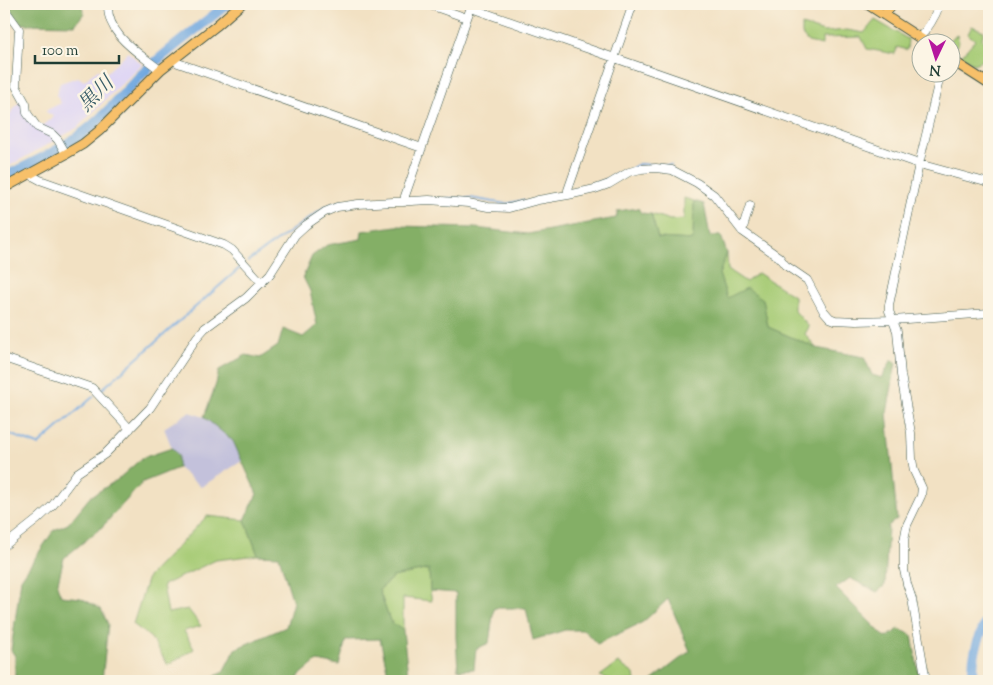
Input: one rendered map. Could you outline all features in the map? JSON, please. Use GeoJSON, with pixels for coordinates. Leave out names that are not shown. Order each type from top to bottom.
{"type":"FeatureCollection","features":[{"type":"Feature","properties":{"kind":"main road"},"geometry":{"type":"LineString","coordinates":[[4,188],[83,144],[99,131],[160,70],[242,4]]}},
{"type":"Feature","properties":{"kind":"main road"},"geometry":{"type":"LineString","coordinates":[[867,4],[911,32]]}},
{"type":"Feature","properties":{"kind":"main road"},"geometry":{"type":"LineString","coordinates":[[884,15],[893,4]]}},
{"type":"Feature","properties":{"kind":"main road"},"geometry":{"type":"LineString","coordinates":[[960,65],[989,84]]}},
{"type":"Feature","properties":{"kind":"street"},"geometry":{"type":"LineString","coordinates":[[108,4],[109,17],[120,38],[160,70]]}},
{"type":"Feature","properties":{"kind":"street"},"geometry":{"type":"LineString","coordinates":[[427,4],[468,18]]}},
{"type":"Feature","properties":{"kind":"street"},"geometry":{"type":"LineString","coordinates":[[568,195],[568,190],[633,4]]}},
{"type":"Feature","properties":{"kind":"street"},"geometry":{"type":"LineString","coordinates":[[926,32],[940,4]]}},
{"type":"Feature","properties":{"kind":"street"},"geometry":{"type":"LineString","coordinates":[[404,202],[472,6],[919,164],[989,183]]}},
{"type":"Feature","properties":{"kind":"street"},"geometry":{"type":"LineString","coordinates":[[4,8],[19,29],[16,86],[26,104],[27,113],[38,127],[52,134],[58,140],[66,154]]}},
{"type":"Feature","properties":{"kind":"street"},"geometry":{"type":"LineString","coordinates":[[175,59],[178,63],[422,148]]}},
{"type":"Feature","properties":{"kind":"street"},"geometry":{"type":"LineString","coordinates":[[926,681],[912,599],[904,570],[904,541],[907,525],[921,496],[922,488],[914,471],[911,433],[901,375],[897,331],[889,311],[891,293],[939,82]]}},
{"type":"Feature","properties":{"kind":"street"},"geometry":{"type":"LineString","coordinates":[[4,546],[53,505],[77,473],[105,454],[130,429],[155,401],[197,336],[246,298],[270,274],[295,235],[306,225],[337,206],[429,200],[509,208],[538,200],[595,189],[641,168],[672,170],[697,183],[714,195],[742,230],[779,257],[785,265],[807,280],[822,310],[830,318],[856,321],[893,320],[989,313]]}},
{"type":"Feature","properties":{"kind":"street"},"geometry":{"type":"LineString","coordinates":[[29,174],[40,180],[224,246],[232,250],[262,282]]}},
{"type":"Feature","properties":{"kind":"street"},"geometry":{"type":"LineString","coordinates":[[742,230],[750,205]]}},
{"type":"Feature","properties":{"kind":"street"},"geometry":{"type":"LineString","coordinates":[[4,358],[92,388],[130,429]]}},
{"type":"Feature","properties":{"kind":"shaded area"},"geometry":{"type":"Polygon","coordinates":[[[128,52],[142,64],[77,128],[4,169],[4,123],[21,99],[37,129],[54,117],[45,111],[61,103],[56,95],[60,83],[78,77],[84,81],[98,69],[104,75],[128,52]]]}},
{"type":"Feature","properties":{"kind":"shaded area"},"geometry":{"type":"Polygon","coordinates":[[[189,412],[204,417],[233,441],[242,461],[201,487],[178,468],[178,455],[172,448],[164,428],[189,412]]]}},
{"type":"Feature","properties":{"kind":"green space"},"geometry":{"type":"Polygon","coordinates":[[[5,4],[81,4],[84,13],[75,25],[22,24],[14,18],[5,4]]]}},
{"type":"Feature","properties":{"kind":"green space"},"geometry":{"type":"Polygon","coordinates":[[[875,20],[908,39],[907,50],[897,47],[895,54],[867,49],[861,37],[822,38],[822,45],[808,42],[802,35],[802,25],[824,32],[847,30],[864,33],[875,20]]]}},
{"type":"Feature","properties":{"kind":"green space"},"geometry":{"type":"Polygon","coordinates":[[[972,26],[984,31],[982,39],[989,45],[985,59],[974,64],[961,56],[975,40],[968,34],[972,26]]]}},
{"type":"Feature","properties":{"kind":"green space"},"geometry":{"type":"Polygon","coordinates":[[[684,198],[694,201],[693,240],[658,238],[651,214],[670,220],[684,219],[684,198]]]}},
{"type":"Feature","properties":{"kind":"green space"},"geometry":{"type":"Polygon","coordinates":[[[694,201],[704,204],[710,236],[721,236],[727,253],[719,274],[727,298],[747,288],[763,299],[768,327],[816,348],[864,357],[872,375],[882,378],[892,359],[896,363],[887,413],[897,519],[888,526],[885,585],[877,592],[850,578],[836,588],[886,638],[899,629],[912,635],[920,681],[651,681],[690,651],[668,599],[643,622],[597,644],[584,630],[565,630],[533,640],[526,608],[494,608],[489,643],[476,649],[474,669],[458,670],[456,593],[430,591],[429,569],[393,577],[379,590],[390,621],[403,631],[408,675],[402,681],[394,681],[389,678],[380,639],[346,640],[339,665],[317,661],[299,676],[297,681],[206,681],[223,672],[235,649],[286,627],[293,602],[279,556],[258,555],[245,520],[257,494],[233,441],[204,417],[219,370],[246,355],[260,358],[278,346],[283,329],[303,337],[317,325],[310,291],[303,277],[312,256],[327,245],[361,239],[362,231],[396,226],[475,228],[528,234],[616,218],[618,211],[638,208],[641,213],[651,214],[658,238],[693,240],[694,201]]]}},
{"type":"Feature","properties":{"kind":"green space"},"geometry":{"type":"Polygon","coordinates":[[[727,253],[728,270],[746,282],[758,273],[794,296],[794,310],[809,327],[805,334],[816,348],[768,327],[763,300],[727,298],[719,274],[727,253]]]}},
{"type":"Feature","properties":{"kind":"green space"},"geometry":{"type":"Polygon","coordinates":[[[172,448],[178,455],[178,468],[143,482],[102,527],[64,558],[57,586],[61,596],[81,598],[101,609],[108,624],[102,681],[15,681],[15,656],[11,650],[21,579],[54,530],[68,524],[90,497],[117,480],[142,458],[172,448]]]}},
{"type":"Feature","properties":{"kind":"green space"},"geometry":{"type":"Polygon","coordinates":[[[207,516],[245,520],[258,555],[216,560],[163,585],[168,613],[188,609],[201,626],[184,631],[194,649],[168,665],[151,638],[133,624],[148,577],[207,516]]]}},
{"type":"Feature","properties":{"kind":"green space"},"geometry":{"type":"Polygon","coordinates":[[[429,569],[432,601],[403,598],[403,631],[390,621],[379,590],[393,577],[429,569]]]}},
{"type":"Feature","properties":{"kind":"green space"},"geometry":{"type":"Polygon","coordinates":[[[618,663],[634,674],[635,681],[614,681],[600,676],[618,663]]]}},
{"type":"Feature","properties":{"kind":"waterway","name":"黒川"},"geometry":{"type":"LineString","coordinates":[[4,177],[55,151],[92,126],[151,65],[227,4]]}},
{"type":"Feature","properties":{"kind":"waterway"},"geometry":{"type":"LineString","coordinates":[[632,168],[639,164],[653,165]]}},
{"type":"Feature","properties":{"kind":"waterway"},"geometry":{"type":"LineString","coordinates":[[658,165],[671,165]]}},
{"type":"Feature","properties":{"kind":"waterway"},"geometry":{"type":"LineString","coordinates":[[581,188],[604,181],[618,174]]}},
{"type":"Feature","properties":{"kind":"waterway"},"geometry":{"type":"LineString","coordinates":[[447,198],[470,198],[506,204],[524,200]]}},
{"type":"Feature","properties":{"kind":"waterway"},"geometry":{"type":"LineString","coordinates":[[248,261],[325,207],[343,201],[354,201]]}},
{"type":"Feature","properties":{"kind":"waterway"},"geometry":{"type":"LineString","coordinates":[[100,391],[242,266]]}},
{"type":"Feature","properties":{"kind":"waterway"},"geometry":{"type":"LineString","coordinates":[[4,432],[38,445],[94,396]]}},
{"type":"Feature","properties":{"kind":"waterway"},"geometry":{"type":"LineString","coordinates":[[974,681],[974,655],[989,615]]}}]}
